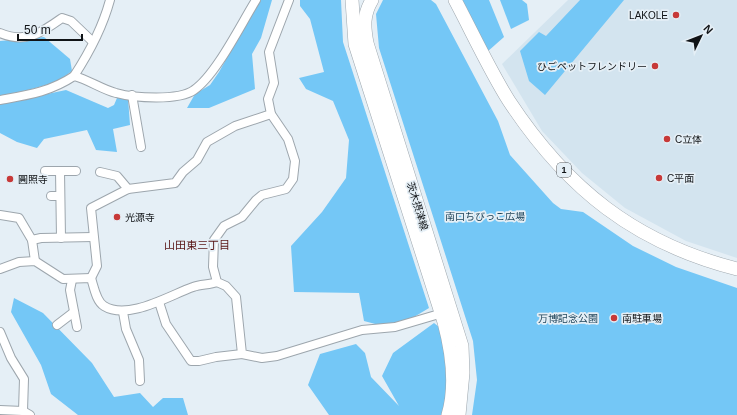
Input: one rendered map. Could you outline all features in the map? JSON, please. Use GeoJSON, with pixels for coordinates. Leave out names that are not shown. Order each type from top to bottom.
{"type":"FeatureCollection","features":[{"type":"Feature","properties":{"kind":"main road","name":"茨木摂津線"},"geometry":{"type":"LineString","coordinates":[[352,0],[355,44],[446,312],[462,346],[463,373],[459,415]]}},
{"type":"Feature","properties":{"kind":"main road","name":"茨木摂津線"},"geometry":{"type":"LineString","coordinates":[[372,0],[366,10],[364,26],[367,43],[446,312],[451,348],[452,373],[448,415]]}},
{"type":"Feature","properties":{"kind":"main road","name":"1"},"geometry":{"type":"LineString","coordinates":[[456,3],[509,100],[537,140],[568,174],[601,206],[644,233],[680,252],[737,269]]}},
{"type":"Feature","properties":{"kind":"street"},"geometry":{"type":"LineString","coordinates":[[0,100],[30,95],[58,87],[74,76],[93,42],[110,0]]}},
{"type":"Feature","properties":{"kind":"street"},"geometry":{"type":"LineString","coordinates":[[74,76],[90,81],[116,93],[156,98],[175,96],[193,91],[207,79],[256,0]]}},
{"type":"Feature","properties":{"kind":"street"},"geometry":{"type":"LineString","coordinates":[[217,282],[213,267],[214,240],[224,226],[242,217],[262,195],[286,189],[293,179],[295,161],[288,139],[271,114],[268,100],[274,83],[269,52],[289,0]]}},
{"type":"Feature","properties":{"kind":"street"},"geometry":{"type":"LineString","coordinates":[[0,34],[12,39],[39,34],[62,18],[71,21],[93,42]]}},
{"type":"Feature","properties":{"kind":"street"},"geometry":{"type":"LineString","coordinates":[[132,95],[141,147]]}},
{"type":"Feature","properties":{"kind":"street"},"geometry":{"type":"LineString","coordinates":[[242,354],[236,297],[226,286],[217,282],[195,286],[159,302],[123,312],[103,306],[96,295],[91,278],[96,266],[91,208],[128,188],[175,183],[183,172],[197,160],[207,142],[235,126],[271,114]]}},
{"type":"Feature","properties":{"kind":"street"},"geometry":{"type":"LineString","coordinates":[[60,171],[61,238]]}},
{"type":"Feature","properties":{"kind":"street"},"geometry":{"type":"LineString","coordinates":[[45,172],[76,171]]}},
{"type":"Feature","properties":{"kind":"street"},"geometry":{"type":"LineString","coordinates":[[100,172],[117,176],[128,188]]}},
{"type":"Feature","properties":{"kind":"street"},"geometry":{"type":"LineString","coordinates":[[51,196],[60,196]]}},
{"type":"Feature","properties":{"kind":"street"},"geometry":{"type":"LineString","coordinates":[[0,214],[19,218],[32,240],[35,261]]}},
{"type":"Feature","properties":{"kind":"street"},"geometry":{"type":"LineString","coordinates":[[32,240],[93,237]]}},
{"type":"Feature","properties":{"kind":"street"},"geometry":{"type":"LineString","coordinates":[[2,270],[19,262],[35,261],[63,279],[72,280],[91,278]]}},
{"type":"Feature","properties":{"kind":"street"},"geometry":{"type":"LineString","coordinates":[[72,280],[70,290],[77,327]]}},
{"type":"Feature","properties":{"kind":"street"},"geometry":{"type":"LineString","coordinates":[[159,302],[166,324],[191,361],[242,354],[262,358],[277,356],[362,330],[395,327],[446,312]]}},
{"type":"Feature","properties":{"kind":"street"},"geometry":{"type":"LineString","coordinates":[[57,325],[74,312]]}},
{"type":"Feature","properties":{"kind":"street"},"geometry":{"type":"LineString","coordinates":[[123,312],[126,329],[139,360],[140,381]]}},
{"type":"Feature","properties":{"kind":"street"},"geometry":{"type":"LineString","coordinates":[[0,332],[11,358],[24,379],[26,413],[0,410]]}},
{"type":"Feature","properties":{"kind":"shaded area"},"geometry":{"type":"Polygon","coordinates":[[[568,0],[737,0],[737,258],[686,241],[625,208],[582,173],[542,131],[502,64],[568,0]]]}},
{"type":"Feature","properties":{"kind":"green space"},"geometry":{"type":"Polygon","coordinates":[[[259,0],[272,0],[261,38],[252,54],[255,89],[209,108],[187,108],[195,94],[210,85],[219,72],[259,0]]]}},
{"type":"Feature","properties":{"kind":"green space"},"geometry":{"type":"Polygon","coordinates":[[[300,0],[341,0],[343,42],[429,308],[394,329],[364,321],[359,293],[294,292],[291,246],[322,212],[346,178],[349,140],[333,101],[306,89],[299,78],[324,72],[310,19],[300,6],[300,0]]]}},
{"type":"Feature","properties":{"kind":"green space","name":"万博記念公園"},"geometry":{"type":"Polygon","coordinates":[[[383,0],[431,0],[436,4],[498,121],[510,155],[553,203],[561,209],[583,212],[633,246],[676,267],[737,288],[737,415],[472,415],[477,380],[473,341],[379,48],[376,14],[383,0]]]}},
{"type":"Feature","properties":{"kind":"green space"},"geometry":{"type":"Polygon","coordinates":[[[461,0],[489,0],[504,37],[487,52],[461,0]]]}},
{"type":"Feature","properties":{"kind":"green space"},"geometry":{"type":"Polygon","coordinates":[[[500,0],[522,0],[527,4],[529,20],[511,29],[500,0]]]}},
{"type":"Feature","properties":{"kind":"green space"},"geometry":{"type":"Polygon","coordinates":[[[580,0],[624,0],[545,95],[529,81],[520,51],[539,32],[546,36],[580,0]]]}},
{"type":"Feature","properties":{"kind":"green space"},"geometry":{"type":"Polygon","coordinates":[[[44,37],[70,59],[72,71],[57,82],[0,96],[0,41],[44,37]]]}},
{"type":"Feature","properties":{"kind":"green space"},"geometry":{"type":"Polygon","coordinates":[[[66,90],[108,108],[114,105],[117,98],[128,98],[130,125],[113,129],[117,152],[96,150],[87,130],[44,139],[37,148],[17,142],[0,133],[0,104],[66,90]]]}},
{"type":"Feature","properties":{"kind":"green space"},"geometry":{"type":"Polygon","coordinates":[[[14,298],[43,313],[92,363],[114,397],[140,393],[153,407],[163,398],[183,398],[188,415],[78,415],[51,394],[41,365],[11,312],[14,298]]]}},
{"type":"Feature","properties":{"kind":"green space"},"geometry":{"type":"Polygon","coordinates":[[[434,323],[443,330],[448,385],[442,415],[329,415],[308,385],[320,354],[356,344],[365,353],[371,377],[399,406],[382,376],[393,353],[434,323]]]}},
{"type":"Feature","properties":{"kind":"place","name":"LAKOLE"},"geometry":{"type":"Point","coordinates":[676,15]}},
{"type":"Feature","properties":{"kind":"place","name":"ひごペットフレンドリー"},"geometry":{"type":"Point","coordinates":[655,66]}},
{"type":"Feature","properties":{"kind":"place","name":"C立体"},"geometry":{"type":"Point","coordinates":[667,139]}},
{"type":"Feature","properties":{"kind":"place","name":"C平面"},"geometry":{"type":"Point","coordinates":[659,178]}},
{"type":"Feature","properties":{"kind":"place","name":"圓照寺"},"geometry":{"type":"Point","coordinates":[10,179]}},
{"type":"Feature","properties":{"kind":"place","name":"光源寺"},"geometry":{"type":"Point","coordinates":[117,217]}},
{"type":"Feature","properties":{"kind":"place","name":"南駐車場"},"geometry":{"type":"Point","coordinates":[614,318]}},
{"type":"Feature","properties":{"kind":"district","name":"山田東三丁目"},"geometry":{"type":"Point","coordinates":[197,245]}},
{"type":"Feature","properties":{"kind":"park label","name":"南口ちびっこ広場"},"geometry":{"type":"Point","coordinates":[485,216]}}]}
